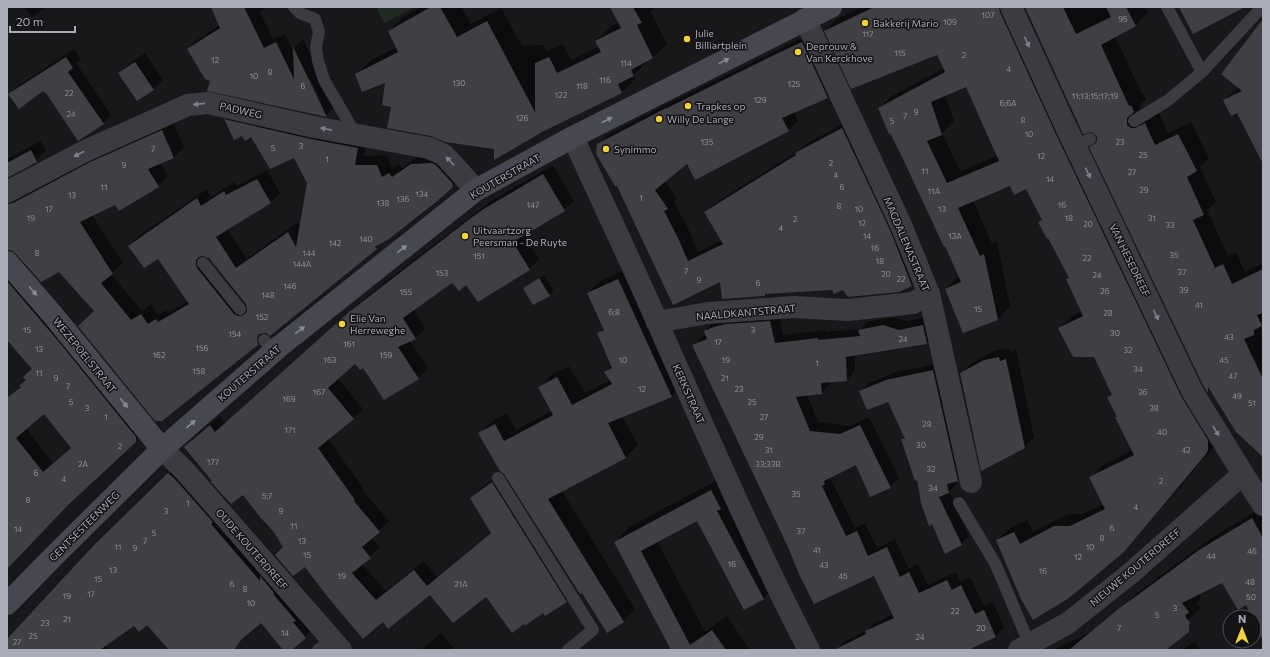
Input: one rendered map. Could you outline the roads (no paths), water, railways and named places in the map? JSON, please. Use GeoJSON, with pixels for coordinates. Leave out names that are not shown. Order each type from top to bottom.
{"type":"FeatureCollection","features":[{"type":"Feature","properties":{"kind":"street","name":"KOUTERSTRAAT"},"geometry":{"type":"LineString","coordinates":[[162,449],[269,346],[476,190],[573,137],[831,7]]}},
{"type":"Feature","properties":{"kind":"street","name":"VAN HESEDREEF"},"geometry":{"type":"LineString","coordinates":[[1011,7],[1083,142],[1192,391],[1253,475],[1263,505]]}},
{"type":"Feature","properties":{"kind":"street","name":"MAGDALENASTRAAT"},"geometry":{"type":"LineString","coordinates":[[805,20],[901,225],[929,294],[971,482]]}},
{"type":"Feature","properties":{"kind":"street","name":"PADWEG"},"geometry":{"type":"LineString","coordinates":[[7,192],[85,151],[188,105],[208,103],[356,135],[429,148],[444,155],[476,190]]}},
{"type":"Feature","properties":{"kind":"street","name":"KERKSTRAAT"},"geometry":{"type":"LineString","coordinates":[[573,137],[728,482],[782,598],[809,650]]}},
{"type":"Feature","properties":{"kind":"street","name":"WEZEPOELSTRAAT"},"geometry":{"type":"LineString","coordinates":[[7,262],[52,314],[162,449]]}},
{"type":"Feature","properties":{"kind":"street","name":"NAALDKANTSTRAAT"},"geometry":{"type":"LineString","coordinates":[[657,322],[708,313],[794,307],[855,310],[913,303],[929,294]]}},
{"type":"Feature","properties":{"kind":"street","name":"GENTSESTEENWEG"},"geometry":{"type":"LineString","coordinates":[[7,604],[162,449]]}},
{"type":"Feature","properties":{"kind":"street","name":"OUDE KOUTERDREEF"},"geometry":{"type":"LineString","coordinates":[[162,449],[184,470],[330,647]]}},
{"type":"Feature","properties":{"kind":"street","name":"NIEUWE KOUTERDREEF"},"geometry":{"type":"LineString","coordinates":[[1025,647],[1068,623],[1253,475]]}},
{"type":"Feature","properties":{"kind":"lane"},"geometry":{"type":"LineString","coordinates":[[294,7],[300,13],[315,20],[319,32],[316,47],[318,61],[324,80],[356,135]]}},
{"type":"Feature","properties":{"kind":"lane"},"geometry":{"type":"LineString","coordinates":[[1167,7],[1202,72]]}},
{"type":"Feature","properties":{"kind":"lane"},"geometry":{"type":"LineString","coordinates":[[1134,121],[1167,101],[1202,72],[1262,7]]}},
{"type":"Feature","properties":{"kind":"lane"},"geometry":{"type":"LineString","coordinates":[[203,263],[240,308]]}},
{"type":"Feature","properties":{"kind":"lane"},"geometry":{"type":"LineString","coordinates":[[498,478],[593,630],[568,650]]}},
{"type":"Feature","properties":{"kind":"lane"},"geometry":{"type":"LineString","coordinates":[[960,503],[994,563],[1025,647]]}},
{"type":"Feature","properties":{"kind":"place","name":"Bakkerij Mario"},"geometry":{"type":"Point","coordinates":[865,23]}},
{"type":"Feature","properties":{"kind":"place","name":"Julie Billiartplein"},"geometry":{"type":"Point","coordinates":[687,39]}},
{"type":"Feature","properties":{"kind":"place","name":"Deprouw & Van Kerckhove"},"geometry":{"type":"Point","coordinates":[798,52]}},
{"type":"Feature","properties":{"kind":"place","name":"Trapkes op"},"geometry":{"type":"Point","coordinates":[688,106]}},
{"type":"Feature","properties":{"kind":"place","name":"Willy De Lange"},"geometry":{"type":"Point","coordinates":[659,119]}},
{"type":"Feature","properties":{"kind":"place","name":"Synimmo"},"geometry":{"type":"Point","coordinates":[606,149]}},
{"type":"Feature","properties":{"kind":"place","name":"Uitvaartzorg Peersman - De Ruyte"},"geometry":{"type":"Point","coordinates":[465,236]}},
{"type":"Feature","properties":{"kind":"place","name":"Elie Van Herreweghe"},"geometry":{"type":"Point","coordinates":[342,324]}}]}
